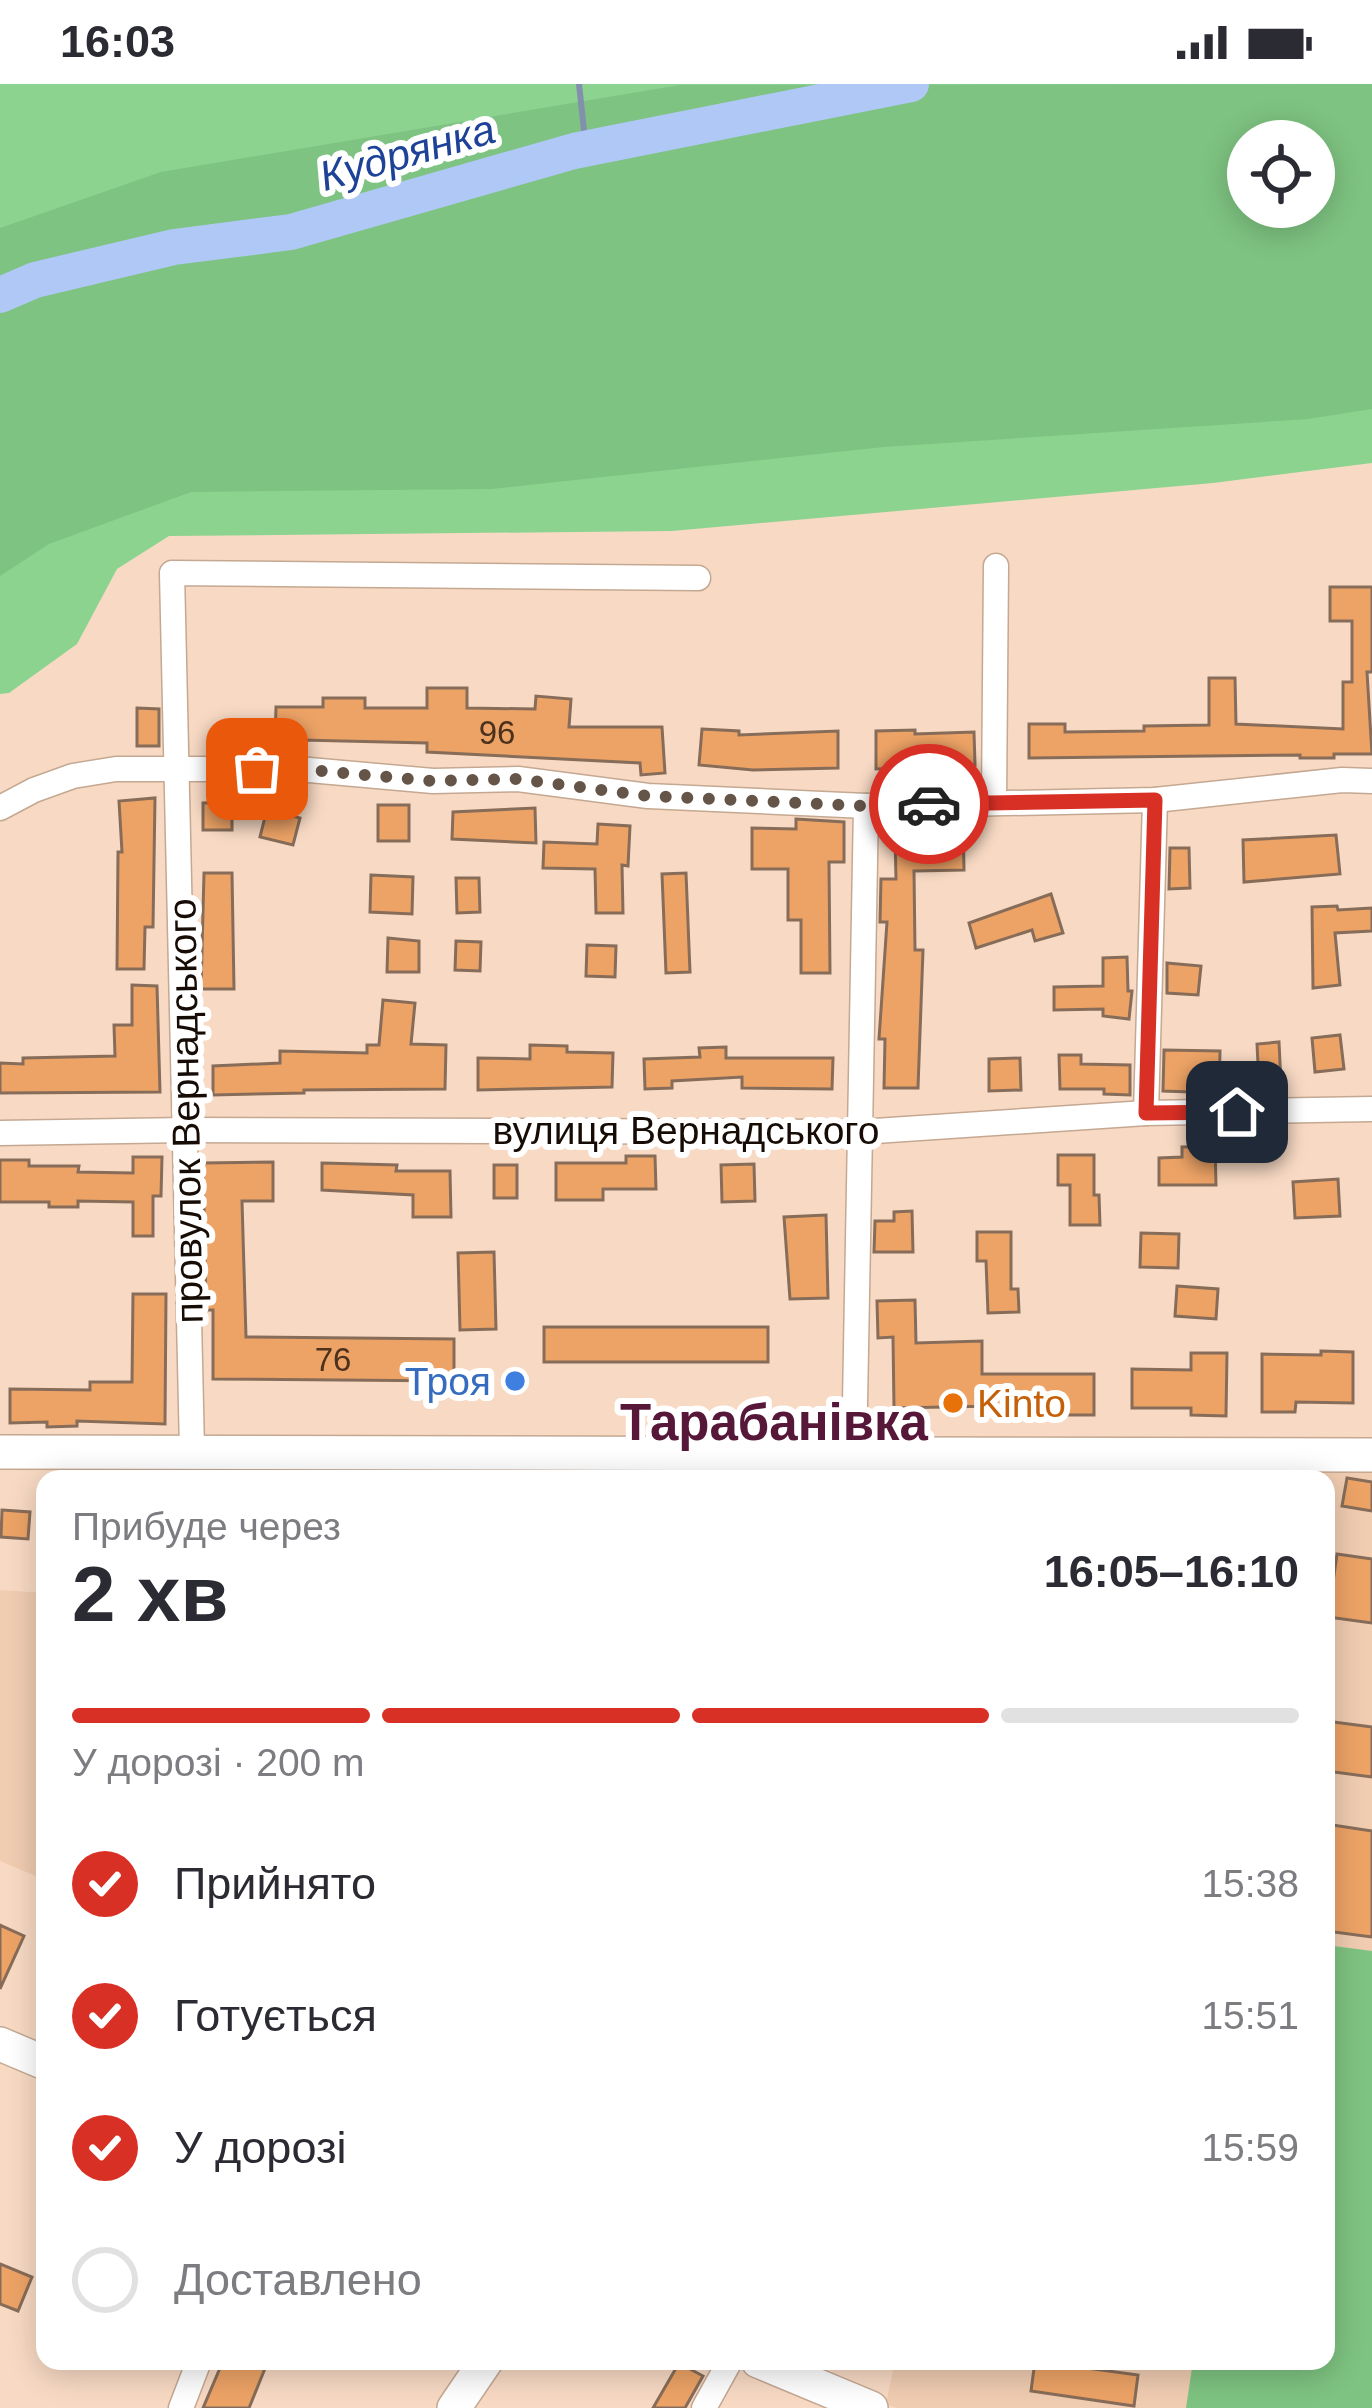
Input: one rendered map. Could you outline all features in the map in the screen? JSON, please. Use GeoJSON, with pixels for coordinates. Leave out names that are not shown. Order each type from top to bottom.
{"type":"FeatureCollection","features":[{"type":"Feature","properties":{"kind":"street"},"geometry":{"type":"LineString","coordinates":[[994,802],[996,566]]}},
{"type":"Feature","properties":{"kind":"street","name":"провулок Вернадського"},"geometry":{"type":"LineString","coordinates":[[192,1450],[172,574],[698,578]]}},
{"type":"Feature","properties":{"kind":"street"},"geometry":{"type":"LineString","coordinates":[[0,808],[74,776],[116,770],[298,769],[433,781],[518,779],[648,796],[866,806],[1155,800],[1342,780],[1372,781]]}},
{"type":"Feature","properties":{"kind":"street"},"geometry":{"type":"LineString","coordinates":[[1146,1113],[1155,800]]}},
{"type":"Feature","properties":{"kind":"street"},"geometry":{"type":"LineString","coordinates":[[854,1468],[866,806]]}},
{"type":"Feature","properties":{"kind":"street","name":"вулиця Вернадського"},"geometry":{"type":"LineString","coordinates":[[0,1133],[860,1132],[1146,1113],[1372,1109]]}},
{"type":"Feature","properties":{"kind":"street"},"geometry":{"type":"LineString","coordinates":[[0,1452],[192,1450],[854,1468],[1372,1455]]}},
{"type":"Feature","properties":{"kind":"street"},"geometry":{"type":"LineString","coordinates":[[0,2044],[36,2059]]}},
{"type":"Feature","properties":{"kind":"street"},"geometry":{"type":"LineString","coordinates":[[181,2408],[196,2370]]}},
{"type":"Feature","properties":{"kind":"street"},"geometry":{"type":"LineString","coordinates":[[454,2408],[480,2370]]}},
{"type":"Feature","properties":{"kind":"street"},"geometry":{"type":"LineString","coordinates":[[704,2408],[725,2370]]}},
{"type":"Feature","properties":{"kind":"street"},"geometry":{"type":"LineString","coordinates":[[780,2370],[872,2408]]}},
{"type":"Feature","properties":{"kind":"shaded area"},"geometry":{"type":"Polygon","coordinates":[[[1372,1465],[1372,2408],[896,2408],[886,2404],[893,2370],[1335,2370],[1335,1470],[863,1470],[863,1466],[1372,1465]]]}},
{"type":"Feature","properties":{"kind":"shaded area"},"geometry":{"type":"Polygon","coordinates":[[[0,1590],[36,1592],[36,1876],[0,1861],[0,1590]]]}},
{"type":"Feature","properties":{"kind":"green space"},"geometry":{"type":"Polygon","coordinates":[[[0,84],[1372,84],[1372,463],[1213,483],[672,531],[169,536],[117,569],[77,644],[9,693],[0,694],[0,84]]]}},
{"type":"Feature","properties":{"kind":"green space"},"geometry":{"type":"Polygon","coordinates":[[[1372,84],[1372,409],[1308,419],[884,447],[492,489],[191,492],[49,544],[0,576],[0,228],[161,172],[680,85],[1372,84]]]}},
{"type":"Feature","properties":{"kind":"green space"},"geometry":{"type":"Polygon","coordinates":[[[1335,1946],[1372,1951],[1372,2408],[1186,2408],[1192,2370],[1335,2370],[1335,1946]]]}},
{"type":"Feature","properties":{"kind":"building"},"geometry":{"type":"Polygon","coordinates":[[[1330,587],[1372,587],[1372,672],[1367,672],[1372,754],[1029,758],[1029,724],[1065,724],[1065,732],[1209,725],[1209,678],[1235,678],[1236,724],[1343,729],[1343,682],[1352,682],[1352,621],[1330,621],[1330,587]]]}},
{"type":"Feature","properties":{"kind":"building"},"geometry":{"type":"Polygon","coordinates":[[[427,688],[467,688],[467,708],[535,709],[536,696],[571,699],[569,727],[662,727],[665,773],[641,775],[640,763],[427,752],[427,743],[275,743],[276,707],[323,707],[323,698],[365,698],[365,708],[427,708],[427,688]]]}},
{"type":"Feature","properties":{"kind":"building"},"geometry":{"type":"Polygon","coordinates":[[[137,708],[159,709],[159,746],[137,746],[137,708]]]}},
{"type":"Feature","properties":{"kind":"building"},"geometry":{"type":"Polygon","coordinates":[[[702,729],[739,731],[739,735],[838,731],[838,768],[753,770],[699,765],[702,729]]]}},
{"type":"Feature","properties":{"kind":"building"},"geometry":{"type":"Polygon","coordinates":[[[915,730],[915,734],[974,732],[975,765],[876,769],[876,731],[915,730]]]}},
{"type":"Feature","properties":{"kind":"building"},"geometry":{"type":"Polygon","coordinates":[[[155,798],[153,927],[145,927],[144,969],[117,969],[118,852],[122,852],[119,801],[155,798]]]}},
{"type":"Feature","properties":{"kind":"building"},"geometry":{"type":"Polygon","coordinates":[[[232,802],[232,830],[203,830],[203,803],[232,802]]]}},
{"type":"Feature","properties":{"kind":"building"},"geometry":{"type":"Polygon","coordinates":[[[378,805],[409,805],[409,841],[378,841],[378,805]]]}},
{"type":"Feature","properties":{"kind":"building"},"geometry":{"type":"Polygon","coordinates":[[[535,808],[536,843],[452,839],[453,812],[535,808]]]}},
{"type":"Feature","properties":{"kind":"building"},"geometry":{"type":"Polygon","coordinates":[[[267,809],[300,818],[293,845],[260,837],[267,809]]]}},
{"type":"Feature","properties":{"kind":"building"},"geometry":{"type":"Polygon","coordinates":[[[796,819],[844,822],[844,862],[829,862],[830,973],[801,973],[801,920],[788,920],[788,869],[752,869],[752,828],[796,829],[796,819]]]}},
{"type":"Feature","properties":{"kind":"building"},"geometry":{"type":"Polygon","coordinates":[[[963,820],[964,870],[914,871],[915,950],[923,950],[918,1088],[884,1088],[885,1039],[879,1039],[887,922],[880,922],[881,879],[896,879],[895,836],[943,835],[943,821],[963,820]]]}},
{"type":"Feature","properties":{"kind":"building"},"geometry":{"type":"Polygon","coordinates":[[[598,824],[630,826],[628,866],[622,865],[623,913],[596,913],[595,869],[543,868],[544,842],[597,844],[598,824]]]}},
{"type":"Feature","properties":{"kind":"building"},"geometry":{"type":"Polygon","coordinates":[[[1336,835],[1340,874],[1244,882],[1243,840],[1336,835]]]}},
{"type":"Feature","properties":{"kind":"building"},"geometry":{"type":"Polygon","coordinates":[[[1170,848],[1189,848],[1190,888],[1169,889],[1170,848]]]}},
{"type":"Feature","properties":{"kind":"building"},"geometry":{"type":"Polygon","coordinates":[[[204,873],[232,873],[234,989],[201,989],[204,873]]]}},
{"type":"Feature","properties":{"kind":"building"},"geometry":{"type":"Polygon","coordinates":[[[686,873],[690,972],[666,973],[662,874],[686,873]]]}},
{"type":"Feature","properties":{"kind":"building"},"geometry":{"type":"Polygon","coordinates":[[[371,875],[413,877],[412,914],[370,912],[371,875]]]}},
{"type":"Feature","properties":{"kind":"building"},"geometry":{"type":"Polygon","coordinates":[[[456,878],[479,878],[480,912],[457,913],[456,878]]]}},
{"type":"Feature","properties":{"kind":"building"},"geometry":{"type":"Polygon","coordinates":[[[1051,894],[1063,933],[1035,941],[1032,930],[976,948],[969,923],[1051,894]]]}},
{"type":"Feature","properties":{"kind":"building"},"geometry":{"type":"Polygon","coordinates":[[[1337,906],[1338,910],[1372,908],[1372,931],[1335,933],[1340,985],[1313,988],[1312,907],[1337,906]]]}},
{"type":"Feature","properties":{"kind":"building"},"geometry":{"type":"Polygon","coordinates":[[[388,938],[419,941],[419,972],[387,972],[388,938]]]}},
{"type":"Feature","properties":{"kind":"building"},"geometry":{"type":"Polygon","coordinates":[[[456,941],[481,942],[480,971],[455,970],[456,941]]]}},
{"type":"Feature","properties":{"kind":"building"},"geometry":{"type":"Polygon","coordinates":[[[587,945],[616,946],[615,977],[586,976],[587,945]]]}},
{"type":"Feature","properties":{"kind":"building"},"geometry":{"type":"Polygon","coordinates":[[[1127,957],[1128,991],[1132,991],[1129,1019],[1103,1016],[1103,1009],[1054,1010],[1054,987],[1103,986],[1103,958],[1127,957]]]}},
{"type":"Feature","properties":{"kind":"building"},"geometry":{"type":"Polygon","coordinates":[[[1167,963],[1201,966],[1198,995],[1167,993],[1167,963]]]}},
{"type":"Feature","properties":{"kind":"building"},"geometry":{"type":"Polygon","coordinates":[[[132,985],[157,986],[160,1092],[0,1093],[0,1063],[115,1056],[114,1025],[132,1025],[132,985]]]}},
{"type":"Feature","properties":{"kind":"building"},"geometry":{"type":"Polygon","coordinates":[[[383,1000],[415,1003],[411,1044],[446,1045],[445,1089],[213,1095],[213,1066],[280,1063],[280,1051],[367,1053],[367,1045],[379,1045],[383,1000]]]}},
{"type":"Feature","properties":{"kind":"building"},"geometry":{"type":"Polygon","coordinates":[[[1340,1035],[1344,1069],[1315,1072],[1312,1038],[1340,1035]]]}},
{"type":"Feature","properties":{"kind":"building"},"geometry":{"type":"Polygon","coordinates":[[[1279,1042],[1281,1083],[1259,1084],[1257,1044],[1279,1042]]]}},
{"type":"Feature","properties":{"kind":"building"},"geometry":{"type":"Polygon","coordinates":[[[530,1045],[613,1053],[612,1087],[478,1090],[478,1058],[530,1059],[530,1045]]]}},
{"type":"Feature","properties":{"kind":"building"},"geometry":{"type":"Polygon","coordinates":[[[726,1047],[726,1058],[833,1058],[832,1089],[742,1088],[742,1077],[672,1081],[672,1088],[645,1089],[644,1059],[700,1057],[699,1048],[726,1047]]]}},
{"type":"Feature","properties":{"kind":"building"},"geometry":{"type":"Polygon","coordinates":[[[1164,1050],[1220,1051],[1219,1093],[1163,1091],[1164,1050]]]}},
{"type":"Feature","properties":{"kind":"building"},"geometry":{"type":"Polygon","coordinates":[[[1059,1055],[1081,1055],[1081,1064],[1130,1065],[1130,1095],[1104,1094],[1104,1089],[1060,1089],[1059,1055]]]}},
{"type":"Feature","properties":{"kind":"building"},"geometry":{"type":"Polygon","coordinates":[[[1020,1058],[1021,1090],[989,1091],[989,1059],[1020,1058]]]}},
{"type":"Feature","properties":{"kind":"building"},"geometry":{"type":"Polygon","coordinates":[[[1215,1146],[1216,1185],[1159,1185],[1159,1158],[1182,1157],[1182,1147],[1215,1146]]]}},
{"type":"Feature","properties":{"kind":"building"},"geometry":{"type":"Polygon","coordinates":[[[1058,1155],[1094,1155],[1100,1225],[1070,1225],[1070,1185],[1058,1185],[1058,1155]]]}},
{"type":"Feature","properties":{"kind":"building"},"geometry":{"type":"Polygon","coordinates":[[[626,1156],[655,1156],[656,1189],[603,1189],[603,1200],[556,1200],[556,1163],[626,1163],[626,1156]]]}},
{"type":"Feature","properties":{"kind":"building"},"geometry":{"type":"Polygon","coordinates":[[[133,1157],[162,1157],[161,1196],[153,1196],[153,1236],[133,1236],[133,1202],[78,1201],[78,1207],[49,1207],[49,1202],[0,1202],[0,1160],[29,1160],[29,1166],[79,1166],[78,1172],[133,1173],[133,1157]]]}},
{"type":"Feature","properties":{"kind":"building"},"geometry":{"type":"Polygon","coordinates":[[[273,1162],[273,1201],[242,1201],[246,1337],[454,1339],[454,1381],[213,1379],[213,1310],[206,1310],[203,1163],[273,1162]]]}},
{"type":"Feature","properties":{"kind":"building"},"geometry":{"type":"Polygon","coordinates":[[[322,1163],[450,1171],[451,1217],[413,1217],[413,1195],[322,1190],[322,1163]]]}},
{"type":"Feature","properties":{"kind":"building"},"geometry":{"type":"Polygon","coordinates":[[[754,1164],[755,1201],[722,1202],[721,1165],[754,1164]]]}},
{"type":"Feature","properties":{"kind":"building"},"geometry":{"type":"Polygon","coordinates":[[[494,1165],[517,1165],[517,1198],[494,1198],[494,1165]]]}},
{"type":"Feature","properties":{"kind":"building"},"geometry":{"type":"Polygon","coordinates":[[[1338,1179],[1340,1216],[1295,1218],[1293,1182],[1338,1179]]]}},
{"type":"Feature","properties":{"kind":"building"},"geometry":{"type":"Polygon","coordinates":[[[912,1211],[913,1252],[874,1252],[875,1221],[894,1221],[894,1212],[912,1211]]]}},
{"type":"Feature","properties":{"kind":"building"},"geometry":{"type":"Polygon","coordinates":[[[826,1215],[828,1298],[790,1299],[784,1217],[826,1215]]]}},
{"type":"Feature","properties":{"kind":"building"},"geometry":{"type":"Polygon","coordinates":[[[977,1232],[1011,1232],[1011,1289],[1018,1289],[1019,1312],[988,1313],[986,1261],[977,1261],[977,1232]]]}},
{"type":"Feature","properties":{"kind":"building"},"geometry":{"type":"Polygon","coordinates":[[[1141,1233],[1179,1234],[1178,1268],[1140,1267],[1141,1233]]]}},
{"type":"Feature","properties":{"kind":"building"},"geometry":{"type":"Polygon","coordinates":[[[494,1252],[496,1329],[460,1330],[458,1253],[494,1252]]]}},
{"type":"Feature","properties":{"kind":"building"},"geometry":{"type":"Polygon","coordinates":[[[1177,1286],[1218,1289],[1216,1319],[1175,1316],[1177,1286]]]}},
{"type":"Feature","properties":{"kind":"building"},"geometry":{"type":"Polygon","coordinates":[[[133,1294],[166,1294],[165,1424],[77,1421],[77,1426],[47,1427],[47,1422],[10,1423],[10,1389],[90,1390],[90,1382],[132,1382],[133,1294]]]}},
{"type":"Feature","properties":{"kind":"building"},"geometry":{"type":"Polygon","coordinates":[[[915,1300],[916,1343],[982,1341],[982,1374],[1094,1374],[1094,1415],[996,1415],[996,1406],[894,1408],[893,1337],[878,1338],[877,1301],[915,1300]]]}},
{"type":"Feature","properties":{"kind":"building"},"geometry":{"type":"Polygon","coordinates":[[[544,1327],[768,1327],[768,1362],[544,1362],[544,1327]]]}},
{"type":"Feature","properties":{"kind":"building"},"geometry":{"type":"Polygon","coordinates":[[[1321,1351],[1353,1352],[1353,1403],[1296,1402],[1295,1412],[1262,1412],[1262,1354],[1321,1355],[1321,1351]]]}},
{"type":"Feature","properties":{"kind":"building"},"geometry":{"type":"Polygon","coordinates":[[[1191,1353],[1227,1353],[1226,1416],[1191,1415],[1191,1408],[1132,1408],[1132,1369],[1191,1370],[1191,1353]]]}},
{"type":"Feature","properties":{"kind":"building"},"geometry":{"type":"Polygon","coordinates":[[[1347,1478],[1372,1482],[1372,1511],[1342,1506],[1347,1478]]]}},
{"type":"Feature","properties":{"kind":"building"},"geometry":{"type":"Polygon","coordinates":[[[2,1510],[30,1512],[28,1539],[1,1537],[2,1510]]]}},
{"type":"Feature","properties":{"kind":"building"},"geometry":{"type":"Polygon","coordinates":[[[1337,1554],[1372,1559],[1372,1623],[1335,1618],[1337,1554]]]}},
{"type":"Feature","properties":{"kind":"building"},"geometry":{"type":"Polygon","coordinates":[[[1335,1722],[1372,1727],[1372,1777],[1335,1772],[1335,1722]]]}},
{"type":"Feature","properties":{"kind":"building"},"geometry":{"type":"Polygon","coordinates":[[[1335,1825],[1372,1831],[1372,1937],[1335,1932],[1335,1825]]]}},
{"type":"Feature","properties":{"kind":"building"},"geometry":{"type":"Polygon","coordinates":[[[0,1925],[24,1936],[0,1989],[0,1925]]]}},
{"type":"Feature","properties":{"kind":"building"},"geometry":{"type":"Polygon","coordinates":[[[0,2264],[32,2277],[18,2311],[0,2304],[0,2264]]]}},
{"type":"Feature","properties":{"kind":"building"},"geometry":{"type":"Polygon","coordinates":[[[219,2370],[264,2370],[249,2408],[203,2408],[219,2370]]]}},
{"type":"Feature","properties":{"kind":"building"},"geometry":{"type":"Polygon","coordinates":[[[675,2370],[703,2376],[685,2408],[653,2408],[675,2370]]]}},
{"type":"Feature","properties":{"kind":"building"},"geometry":{"type":"Polygon","coordinates":[[[1034,2370],[1138,2375],[1134,2406],[1031,2391],[1034,2370]]]}},
{"type":"Feature","properties":{"kind":"waterway"},"geometry":{"type":"LineString","coordinates":[[579,84],[586,149]]}},
{"type":"Feature","properties":{"kind":"waterway","name":"Кудрянка"},"geometry":{"type":"LineString","coordinates":[[0,295],[35,280],[174,247],[291,232],[574,151],[911,84]]}},
{"type":"Feature","properties":{"kind":"way so far"},"geometry":{"type":"LineString","coordinates":[[257,769],[433,781],[518,779],[648,796],[866,806],[929,804]]}},
{"type":"Feature","properties":{"kind":"place","name":"Троя"},"geometry":{"type":"Point","coordinates":[515,1381]}},
{"type":"Feature","properties":{"kind":"place","name":"Kinto"},"geometry":{"type":"Point","coordinates":[953,1403]}},
{"type":"Feature","properties":{"kind":"district","name":"Тарабанівка"},"geometry":{"type":"Point","coordinates":[774,1422]}},
{"type":"Feature","properties":{"kind":"route"},"geometry":{"type":"LineString","coordinates":[[929,804],[1155,800],[1146,1113],[1237,1112]]}}]}
